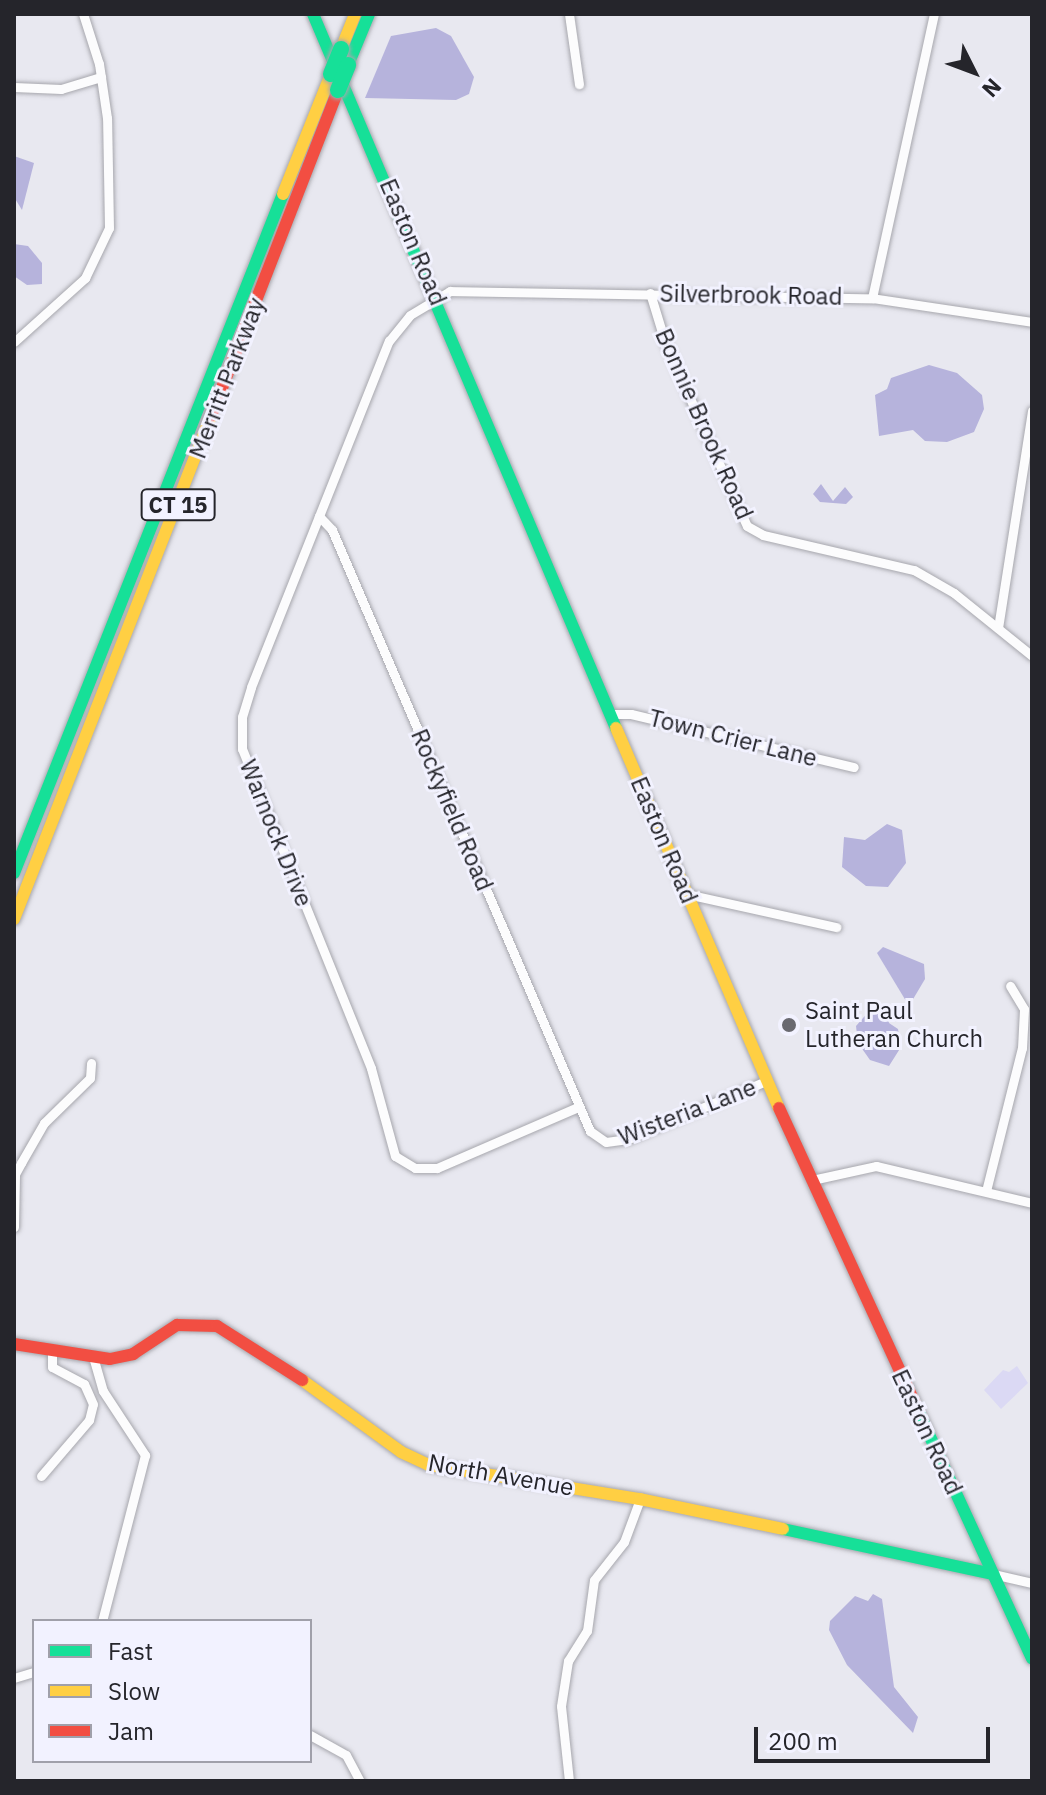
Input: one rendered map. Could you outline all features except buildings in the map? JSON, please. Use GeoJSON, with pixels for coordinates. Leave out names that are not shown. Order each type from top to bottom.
{"type":"FeatureCollection","features":[{"type":"Feature","properties":{"kind":"main road","name":"Easton Road"},"geometry":{"type":"LineString","coordinates":[[313,14],[436,297],[766,1081],[1032,1658]]}},
{"type":"Feature","properties":{"kind":"main road","name":"Merritt Parkway"},"geometry":{"type":"LineString","coordinates":[[14,919],[338,90],[353,14]]}},
{"type":"Feature","properties":{"kind":"main road","name":"Merritt Parkway"},"geometry":{"type":"LineString","coordinates":[[14,873],[331,74],[369,14]]}},
{"type":"Feature","properties":{"kind":"main road","name":"North Avenue"},"geometry":{"type":"LineString","coordinates":[[14,1344],[94,1360],[133,1354],[183,1324],[217,1326],[245,1339],[417,1461],[640,1499],[993,1574]]}},
{"type":"Feature","properties":{"kind":"street"},"geometry":{"type":"LineString","coordinates":[[14,342],[79,285],[104,244],[111,197],[101,77],[83,14]]}},
{"type":"Feature","properties":{"kind":"street"},"geometry":{"type":"LineString","coordinates":[[569,14],[579,84]]}},
{"type":"Feature","properties":{"kind":"street","name":"Silverbrook Road"},"geometry":{"type":"LineString","coordinates":[[436,297],[463,291],[872,298],[934,14]]}},
{"type":"Feature","properties":{"kind":"street"},"geometry":{"type":"LineString","coordinates":[[14,87],[61,89],[101,77]]}},
{"type":"Feature","properties":{"kind":"street","name":"Bonnie Brook Road"},"geometry":{"type":"LineString","coordinates":[[650,293],[671,356],[747,526],[763,535],[914,570],[998,628],[1032,656]]}},
{"type":"Feature","properties":{"kind":"street","name":"Warnock Drive"},"geometry":{"type":"LineString","coordinates":[[436,297],[401,324],[389,341],[246,700],[240,741],[371,1068],[395,1156],[415,1168],[437,1168],[578,1107]]}},
{"type":"Feature","properties":{"kind":"street"},"geometry":{"type":"LineString","coordinates":[[872,298],[1032,322]]}},
{"type":"Feature","properties":{"kind":"street"},"geometry":{"type":"LineString","coordinates":[[998,628],[1004,617],[1021,459],[1032,411]]}},
{"type":"Feature","properties":{"kind":"street","name":"Rockyfield Road"},"geometry":{"type":"LineString","coordinates":[[319,516],[332,530],[352,575],[578,1107]]}},
{"type":"Feature","properties":{"kind":"street","name":"Town Crier Lane"},"geometry":{"type":"LineString","coordinates":[[611,714],[631,714],[851,767]]}},
{"type":"Feature","properties":{"kind":"street"},"geometry":{"type":"LineString","coordinates":[[687,894],[836,927]]}},
{"type":"Feature","properties":{"kind":"street"},"geometry":{"type":"LineString","coordinates":[[986,1191],[1027,1049],[1023,1002],[1010,986]]}},
{"type":"Feature","properties":{"kind":"street"},"geometry":{"type":"LineString","coordinates":[[14,1227],[15,1174],[44,1123],[90,1078],[91,1063]]}},
{"type":"Feature","properties":{"kind":"street","name":"Wisteria Lane"},"geometry":{"type":"LineString","coordinates":[[578,1107],[595,1136],[616,1142],[766,1081]]}},
{"type":"Feature","properties":{"kind":"street"},"geometry":{"type":"LineString","coordinates":[[812,1180],[865,1166],[1032,1203]]}},
{"type":"Feature","properties":{"kind":"street"},"geometry":{"type":"LineString","coordinates":[[41,1476],[89,1420],[93,1404],[84,1384],[52,1367],[52,1351]]}},
{"type":"Feature","properties":{"kind":"street"},"geometry":{"type":"LineString","coordinates":[[94,1360],[103,1391],[145,1455],[103,1619]]}},
{"type":"Feature","properties":{"kind":"street"},"geometry":{"type":"LineString","coordinates":[[569,1781],[561,1706],[568,1661],[587,1631],[594,1580],[624,1542],[640,1499]]}},
{"type":"Feature","properties":{"kind":"street","name":"North Avenue"},"geometry":{"type":"LineString","coordinates":[[993,1574],[1032,1583]]}},
{"type":"Feature","properties":{"kind":"street"},"geometry":{"type":"LineString","coordinates":[[312,1736],[346,1755],[360,1781]]}},
{"type":"Feature","properties":{"kind":"shaded area"},"geometry":{"type":"Polygon","coordinates":[[[436,28],[451,36],[474,77],[469,94],[456,100],[365,98],[391,36],[436,28]]]}},
{"type":"Feature","properties":{"kind":"shaded area"},"geometry":{"type":"Polygon","coordinates":[[[14,156],[34,163],[22,210],[14,197],[14,156]]]}},
{"type":"Feature","properties":{"kind":"shaded area"},"geometry":{"type":"Polygon","coordinates":[[[14,244],[28,246],[42,263],[42,284],[27,285],[14,276],[14,244]]]}},
{"type":"Feature","properties":{"kind":"shaded area"},"geometry":{"type":"Polygon","coordinates":[[[929,365],[957,373],[982,395],[984,409],[974,432],[947,442],[925,441],[913,430],[879,436],[875,395],[887,389],[891,378],[929,365]]]}},
{"type":"Feature","properties":{"kind":"shaded area"},"geometry":{"type":"Polygon","coordinates":[[[821,484],[833,501],[845,487],[853,497],[846,504],[820,502],[813,494],[821,484]]]}},
{"type":"Feature","properties":{"kind":"shaded area"},"geometry":{"type":"Polygon","coordinates":[[[887,824],[902,830],[906,863],[888,887],[866,886],[842,867],[844,837],[865,840],[887,824]]]}},
{"type":"Feature","properties":{"kind":"shaded area"},"geometry":{"type":"Polygon","coordinates":[[[883,947],[924,964],[925,979],[909,1006],[877,953],[883,947]]]}},
{"type":"Feature","properties":{"kind":"shaded area"},"geometry":{"type":"Polygon","coordinates":[[[871,1009],[886,1010],[889,1023],[898,1029],[901,1047],[889,1066],[870,1060],[858,1043],[856,1026],[871,1009]]]}},
{"type":"Feature","properties":{"kind":"shaded area"},"geometry":{"type":"Polygon","coordinates":[[[1017,1366],[1028,1383],[1001,1409],[984,1390],[1003,1370],[1009,1372],[1017,1366]]]}},
{"type":"Feature","properties":{"kind":"shaded area"},"geometry":{"type":"Polygon","coordinates":[[[873,1594],[882,1599],[894,1687],[918,1717],[913,1733],[847,1665],[829,1630],[830,1621],[855,1596],[868,1601],[873,1594]]]}},
{"type":"Feature","properties":{"kind":"traffic: fast"},"geometry":{"type":"LineString","coordinates":[[313,14],[616,728]]}},
{"type":"Feature","properties":{"kind":"traffic: fast"},"geometry":{"type":"LineString","coordinates":[[348,65],[369,14]]}},
{"type":"Feature","properties":{"kind":"traffic: fast"},"geometry":{"type":"LineString","coordinates":[[331,74],[341,49]]}},
{"type":"Feature","properties":{"kind":"traffic: fast"},"geometry":{"type":"LineString","coordinates":[[338,90],[348,65]]}},
{"type":"Feature","properties":{"kind":"traffic: fast"},"geometry":{"type":"LineString","coordinates":[[14,873],[283,194]]}},
{"type":"Feature","properties":{"kind":"traffic: fast"},"geometry":{"type":"LineString","coordinates":[[915,1404],[1032,1658]]}},
{"type":"Feature","properties":{"kind":"traffic: fast"},"geometry":{"type":"LineString","coordinates":[[783,1529],[993,1574]]}},
{"type":"Feature","properties":{"kind":"traffic: slow"},"geometry":{"type":"LineString","coordinates":[[341,49],[355,14]]}},
{"type":"Feature","properties":{"kind":"traffic: slow"},"geometry":{"type":"LineString","coordinates":[[283,194],[331,74]]}},
{"type":"Feature","properties":{"kind":"traffic: slow"},"geometry":{"type":"LineString","coordinates":[[14,919],[211,416]]}},
{"type":"Feature","properties":{"kind":"traffic: slow"},"geometry":{"type":"LineString","coordinates":[[616,728],[779,1108]]}},
{"type":"Feature","properties":{"kind":"traffic: slow"},"geometry":{"type":"LineString","coordinates":[[302,1380],[401,1452],[429,1465],[640,1499],[783,1529]]}},
{"type":"Feature","properties":{"kind":"traffic: jam"},"geometry":{"type":"LineString","coordinates":[[211,416],[338,90]]}},
{"type":"Feature","properties":{"kind":"traffic: jam"},"geometry":{"type":"LineString","coordinates":[[779,1108],[915,1404]]}},
{"type":"Feature","properties":{"kind":"traffic: jam"},"geometry":{"type":"LineString","coordinates":[[14,1344],[110,1359],[133,1354],[177,1325],[217,1326],[302,1380]]}},
{"type":"Feature","properties":{"kind":"place","name":"Saint Paul Lutheran Church"},"geometry":{"type":"Point","coordinates":[789,1025]}}]}
